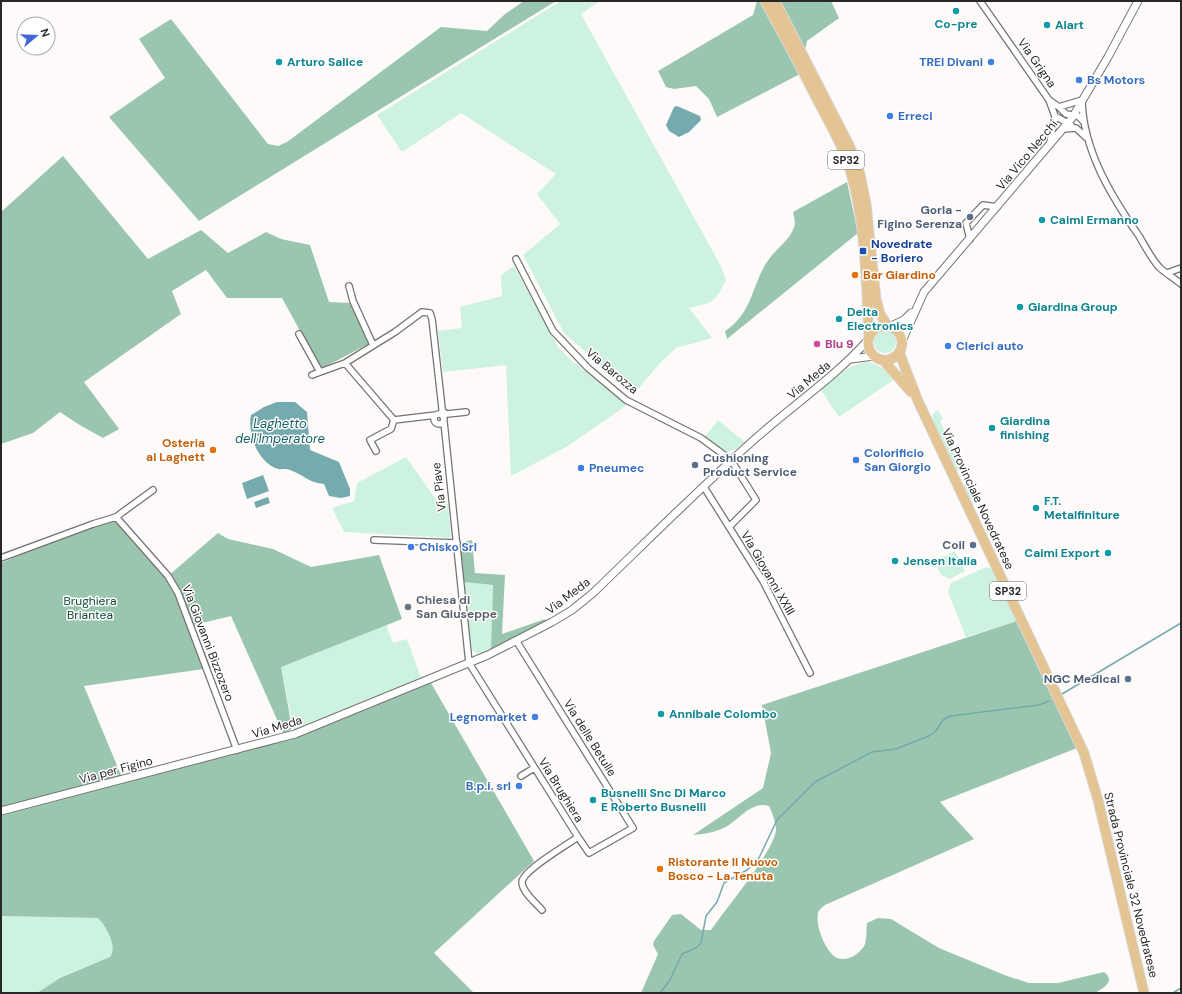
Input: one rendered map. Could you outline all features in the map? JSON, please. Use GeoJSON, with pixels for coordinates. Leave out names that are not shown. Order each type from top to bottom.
{"type":"FeatureCollection","features":[{"type":"Feature","properties":{"kind":"main road","name":"SP32"},"geometry":{"type":"LineString","coordinates":[[766,1],[837,138],[850,172],[856,196],[862,239],[867,283],[869,338]]}},
{"type":"Feature","properties":{"kind":"main road","name":"SP32"},"geometry":{"type":"LineString","coordinates":[[775,1],[850,147],[860,174],[866,204],[876,299],[880,314],[889,326]]}},
{"type":"Feature","properties":{"kind":"main road"},"geometry":{"type":"LineString","coordinates":[[889,326],[899,333],[902,341],[899,352],[894,358],[883,360],[874,356],[869,348],[869,338],[877,327],[889,326]]}},
{"type":"Feature","properties":{"kind":"main road","name":"Via Provinciale Novedratese"},"geometry":{"type":"LineString","coordinates":[[899,352],[918,401],[1076,733],[1093,782]]}},
{"type":"Feature","properties":{"kind":"main road","name":"Via Provinciale Novedratese"},"geometry":{"type":"LineString","coordinates":[[883,360],[901,378],[918,401]]}},
{"type":"Feature","properties":{"kind":"main road","name":"Strada Provinciale 32 Novedratese"},"geometry":{"type":"LineString","coordinates":[[1093,782],[1144,993]]}},
{"type":"Feature","properties":{"kind":"street","name":"Via Grigna"},"geometry":{"type":"LineString","coordinates":[[980,1],[1049,100],[1055,116]]}},
{"type":"Feature","properties":{"kind":"street","name":"Via Vico Necchi"},"geometry":{"type":"LineString","coordinates":[[902,341],[914,310],[924,292],[1050,146],[1074,115],[1108,57],[1138,1]]}},
{"type":"Feature","properties":{"kind":"street"},"geometry":{"type":"LineString","coordinates":[[1049,100],[1066,114],[1074,115],[1083,121]]}},
{"type":"Feature","properties":{"kind":"street"},"geometry":{"type":"LineString","coordinates":[[1058,107],[1082,100],[1083,121],[1088,139],[1103,178],[1117,205],[1159,267],[1181,284]]}},
{"type":"Feature","properties":{"kind":"street"},"geometry":{"type":"LineString","coordinates":[[1066,114],[1066,126]]}},
{"type":"Feature","properties":{"kind":"street"},"geometry":{"type":"LineString","coordinates":[[1055,116],[1066,126],[1076,128],[1088,139]]}},
{"type":"Feature","properties":{"kind":"street"},"geometry":{"type":"LineString","coordinates":[[1050,146],[1055,116]]}},
{"type":"Feature","properties":{"kind":"street"},"geometry":{"type":"LineString","coordinates":[[970,239],[966,224],[983,206],[997,208]]}},
{"type":"Feature","properties":{"kind":"street","name":"Via Barozza"},"geometry":{"type":"LineString","coordinates":[[516,259],[553,331],[588,368],[626,400],[701,438],[731,460]]}},
{"type":"Feature","properties":{"kind":"street"},"geometry":{"type":"LineString","coordinates":[[1167,273],[1181,268]]}},
{"type":"Feature","properties":{"kind":"street"},"geometry":{"type":"LineString","coordinates":[[349,286],[353,301],[373,345]]}},
{"type":"Feature","properties":{"kind":"street","name":"Via Vico Necchi"},"geometry":{"type":"LineString","coordinates":[[889,326],[904,320],[914,310]]}},
{"type":"Feature","properties":{"kind":"street"},"geometry":{"type":"LineString","coordinates":[[312,375],[345,363],[394,332],[422,312],[430,313],[432,319],[438,417]]}},
{"type":"Feature","properties":{"kind":"street"},"geometry":{"type":"LineString","coordinates":[[299,334],[320,372]]}},
{"type":"Feature","properties":{"kind":"street","name":"Via Meda"},"geometry":{"type":"LineString","coordinates":[[237,750],[295,734],[469,663],[517,642],[572,610],[593,593],[731,460],[851,359],[869,338]]}},
{"type":"Feature","properties":{"kind":"street"},"geometry":{"type":"LineString","coordinates":[[851,359],[874,356]]}},
{"type":"Feature","properties":{"kind":"street"},"geometry":{"type":"LineString","coordinates":[[345,363],[394,420]]}},
{"type":"Feature","properties":{"kind":"street"},"geometry":{"type":"LineString","coordinates":[[394,420],[438,417],[447,414],[466,412]]}},
{"type":"Feature","properties":{"kind":"street","name":"Via Piave"},"geometry":{"type":"LineString","coordinates":[[438,417],[444,429],[469,663]]}},
{"type":"Feature","properties":{"kind":"street"},"geometry":{"type":"LineString","coordinates":[[376,451],[370,440],[391,429],[394,420]]}},
{"type":"Feature","properties":{"kind":"street"},"geometry":{"type":"LineString","coordinates":[[729,527],[757,501],[731,460]]}},
{"type":"Feature","properties":{"kind":"street","name":"Via Giovanni XXIII"},"geometry":{"type":"LineString","coordinates":[[704,487],[763,581],[810,673]]}},
{"type":"Feature","properties":{"kind":"street"},"geometry":{"type":"LineString","coordinates":[[1,558],[116,517],[153,490]]}},
{"type":"Feature","properties":{"kind":"street","name":"Via Giovanni Bizzozero"},"geometry":{"type":"LineString","coordinates":[[116,517],[168,576],[178,593],[237,750]]}},
{"type":"Feature","properties":{"kind":"street"},"geometry":{"type":"LineString","coordinates":[[374,540],[457,543]]}},
{"type":"Feature","properties":{"kind":"street","name":"Via delle Betulle"},"geometry":{"type":"LineString","coordinates":[[517,642],[633,828],[589,853],[578,837]]}},
{"type":"Feature","properties":{"kind":"street","name":"Via Brughiera"},"geometry":{"type":"LineString","coordinates":[[469,663],[578,837],[539,863],[523,877],[522,883],[524,890],[542,910]]}},
{"type":"Feature","properties":{"kind":"street","name":"Via per Figino"},"geometry":{"type":"LineString","coordinates":[[1,811],[237,750]]}},
{"type":"Feature","properties":{"kind":"street"},"geometry":{"type":"LineString","coordinates":[[521,776],[534,768]]}},
{"type":"Feature","properties":{"kind":"green space"},"geometry":{"type":"Polygon","coordinates":[[[524,1],[556,1],[199,221],[109,117],[165,78],[139,39],[171,19],[268,144],[278,146],[287,142],[441,27],[487,31],[505,14],[524,1]]]}},
{"type":"Feature","properties":{"kind":"green space"},"geometry":{"type":"Polygon","coordinates":[[[561,1],[600,1],[581,14],[721,266],[726,280],[716,298],[709,303],[689,308],[712,338],[676,348],[661,362],[634,394],[564,333],[523,255],[560,224],[537,194],[556,174],[461,113],[402,152],[377,115],[561,1]]]}},
{"type":"Feature","properties":{"kind":"green space"},"geometry":{"type":"Polygon","coordinates":[[[757,1],[831,1],[839,18],[807,41],[800,74],[717,117],[709,99],[696,86],[674,89],[666,87],[658,71],[753,15],[757,1]]]}},
{"type":"Feature","properties":{"kind":"green space"},"geometry":{"type":"Polygon","coordinates":[[[63,156],[148,259],[201,230],[228,253],[266,232],[281,239],[310,245],[329,302],[352,303],[370,343],[321,369],[282,298],[227,298],[206,270],[172,291],[181,314],[84,382],[119,429],[103,438],[60,412],[33,433],[1,444],[1,212],[63,156]]]}},
{"type":"Feature","properties":{"kind":"green space"},"geometry":{"type":"Polygon","coordinates":[[[847,182],[858,233],[727,339],[725,331],[742,315],[763,268],[792,232],[795,225],[793,212],[847,182]]]}},
{"type":"Feature","properties":{"kind":"green space"},"geometry":{"type":"Polygon","coordinates":[[[514,266],[558,347],[571,360],[627,405],[568,446],[511,476],[506,365],[443,372],[438,331],[462,328],[460,307],[502,296],[501,275],[514,266]]]}},
{"type":"Feature","properties":{"kind":"green space"},"geometry":{"type":"Polygon","coordinates":[[[885,331],[893,334],[896,342],[893,350],[885,353],[877,350],[874,342],[877,334],[885,331]]]}},
{"type":"Feature","properties":{"kind":"green space"},"geometry":{"type":"Polygon","coordinates":[[[867,362],[882,368],[895,379],[839,417],[820,389],[836,376],[848,369],[867,362]]]}},
{"type":"Feature","properties":{"kind":"green space"},"geometry":{"type":"Polygon","coordinates":[[[938,410],[943,419],[940,421],[964,473],[956,470],[932,421],[933,414],[938,410]]]}},
{"type":"Feature","properties":{"kind":"green space"},"geometry":{"type":"Polygon","coordinates":[[[718,420],[745,442],[733,450],[724,451],[704,438],[718,420]]]}},
{"type":"Feature","properties":{"kind":"green space"},"geometry":{"type":"Polygon","coordinates":[[[406,457],[437,501],[448,504],[451,538],[344,532],[332,508],[354,501],[357,483],[406,457]]]}},
{"type":"Feature","properties":{"kind":"green space"},"geometry":{"type":"Polygon","coordinates":[[[967,480],[977,500],[970,500],[963,486],[967,480]]]}},
{"type":"Feature","properties":{"kind":"green space","name":"Brughiera Briantea"},"geometry":{"type":"Polygon","coordinates":[[[110,516],[168,579],[168,576],[218,533],[228,539],[273,549],[311,567],[379,555],[402,619],[281,667],[292,728],[287,733],[283,733],[231,616],[194,625],[211,668],[84,686],[123,780],[1,811],[1,563],[110,516]]]}},
{"type":"Feature","properties":{"kind":"green space"},"geometry":{"type":"Polygon","coordinates":[[[472,540],[475,573],[505,575],[502,634],[545,619],[547,622],[491,649],[493,585],[464,582],[459,543],[472,540]]]}},
{"type":"Feature","properties":{"kind":"green space"},"geometry":{"type":"Polygon","coordinates":[[[955,551],[965,571],[950,579],[941,575],[935,561],[955,551]]]}},
{"type":"Feature","properties":{"kind":"green space"},"geometry":{"type":"Polygon","coordinates":[[[986,567],[993,569],[1017,621],[966,637],[948,592],[951,583],[986,567]]]}},
{"type":"Feature","properties":{"kind":"green space"},"geometry":{"type":"Polygon","coordinates":[[[464,582],[493,585],[491,649],[483,653],[475,653],[471,648],[464,582]]]}},
{"type":"Feature","properties":{"kind":"green space"},"geometry":{"type":"Polygon","coordinates":[[[1017,621],[1077,748],[940,802],[974,839],[825,905],[818,913],[818,925],[822,938],[829,951],[837,958],[841,959],[849,958],[857,954],[863,948],[866,941],[867,923],[878,918],[891,919],[939,948],[1007,976],[1029,983],[1058,983],[1104,972],[1109,978],[1109,981],[1105,987],[1095,993],[641,993],[658,954],[653,945],[654,941],[672,915],[681,914],[701,930],[711,930],[758,866],[773,840],[776,830],[775,821],[769,806],[763,805],[752,808],[729,825],[716,831],[693,835],[763,788],[771,753],[762,705],[1017,621]]]}},
{"type":"Feature","properties":{"kind":"green space"},"geometry":{"type":"Polygon","coordinates":[[[386,625],[393,643],[407,639],[421,678],[294,731],[281,667],[386,625]]]}},
{"type":"Feature","properties":{"kind":"green space"},"geometry":{"type":"Polygon","coordinates":[[[431,683],[534,861],[434,953],[474,993],[37,993],[60,978],[110,957],[113,948],[112,942],[107,931],[98,918],[1,916],[1,813],[288,739],[421,685],[431,683]]]}},
{"type":"Feature","properties":{"kind":"green space"},"geometry":{"type":"Polygon","coordinates":[[[1,916],[98,918],[112,942],[112,953],[110,957],[60,978],[37,993],[1,993],[1,916]]]}},
{"type":"Feature","properties":{"kind":"water"},"geometry":{"type":"Polygon","coordinates":[[[677,106],[700,116],[701,120],[689,132],[679,137],[669,131],[666,125],[674,107],[677,106]]]}},
{"type":"Feature","properties":{"kind":"water","name":"Laghetto dell'Imperatore"},"geometry":{"type":"Polygon","coordinates":[[[277,402],[295,402],[307,412],[310,450],[339,462],[350,489],[350,496],[341,498],[329,496],[324,484],[314,482],[288,469],[278,469],[265,461],[253,439],[250,423],[251,415],[264,407],[277,402]]]}},
{"type":"Feature","properties":{"kind":"water"},"geometry":{"type":"Polygon","coordinates":[[[263,475],[269,491],[247,499],[242,483],[263,475]]]}},
{"type":"Feature","properties":{"kind":"water"},"geometry":{"type":"Polygon","coordinates":[[[268,497],[270,503],[256,508],[254,502],[268,497]]]}},
{"type":"Feature","properties":{"kind":"waterway"},"geometry":{"type":"LineString","coordinates":[[1062,694],[1181,623]]}},
{"type":"Feature","properties":{"kind":"waterway"},"geometry":{"type":"LineString","coordinates":[[660,993],[670,980],[682,954],[696,948],[701,943],[706,916],[717,902],[724,883],[747,870],[758,860],[777,820],[815,782],[872,752],[896,749],[929,736],[935,732],[943,720],[950,716],[1039,705],[1049,701]]}},
{"type":"Feature","properties":{"kind":"waterway"},"geometry":{"type":"LineString","coordinates":[[1173,993],[1181,988]]}},
{"type":"Feature","properties":{"kind":"place","name":"Co-pre"},"geometry":{"type":"Point","coordinates":[956,11]}},
{"type":"Feature","properties":{"kind":"place","name":"Alart"},"geometry":{"type":"Point","coordinates":[1047,25]}},
{"type":"Feature","properties":{"kind":"place","name":"Arturo Salice"},"geometry":{"type":"Point","coordinates":[279,62]}},
{"type":"Feature","properties":{"kind":"place","name":"TREI Divani"},"geometry":{"type":"Point","coordinates":[991,62]}},
{"type":"Feature","properties":{"kind":"place","name":"Bs Motors"},"geometry":{"type":"Point","coordinates":[1079,80]}},
{"type":"Feature","properties":{"kind":"place","name":"Erreci"},"geometry":{"type":"Point","coordinates":[890,116]}},
{"type":"Feature","properties":{"kind":"place","name":"Gorla - Figino Serenza"},"geometry":{"type":"Point","coordinates":[970,217]}},
{"type":"Feature","properties":{"kind":"place","name":"Caimi Ermanno"},"geometry":{"type":"Point","coordinates":[1042,220]}},
{"type":"Feature","properties":{"kind":"place","name":"Novedrate - Boriero"},"geometry":{"type":"Point","coordinates":[863,251]}},
{"type":"Feature","properties":{"kind":"place","name":"Bar Giardino"},"geometry":{"type":"Point","coordinates":[855,275]}},
{"type":"Feature","properties":{"kind":"place","name":"Giardina Group"},"geometry":{"type":"Point","coordinates":[1020,307]}},
{"type":"Feature","properties":{"kind":"place","name":"Delta Electronics"},"geometry":{"type":"Point","coordinates":[839,319]}},
{"type":"Feature","properties":{"kind":"place","name":"Blu 9"},"geometry":{"type":"Point","coordinates":[817,344]}},
{"type":"Feature","properties":{"kind":"place","name":"Clerici auto"},"geometry":{"type":"Point","coordinates":[948,346]}},
{"type":"Feature","properties":{"kind":"place","name":"Giardina finishing"},"geometry":{"type":"Point","coordinates":[992,428]}},
{"type":"Feature","properties":{"kind":"place","name":"Osteria al Laghett"},"geometry":{"type":"Point","coordinates":[213,450]}},
{"type":"Feature","properties":{"kind":"place","name":"Colorificio San Giorgio"},"geometry":{"type":"Point","coordinates":[856,460]}},
{"type":"Feature","properties":{"kind":"place","name":"Cushioning Product Service"},"geometry":{"type":"Point","coordinates":[695,465]}},
{"type":"Feature","properties":{"kind":"place","name":"Pneumec"},"geometry":{"type":"Point","coordinates":[581,468]}},
{"type":"Feature","properties":{"kind":"place","name":"F.T. Metalfiniture"},"geometry":{"type":"Point","coordinates":[1036,508]}},
{"type":"Feature","properties":{"kind":"place","name":"Coil"},"geometry":{"type":"Point","coordinates":[973,545]}},
{"type":"Feature","properties":{"kind":"place","name":"Chisko Srl"},"geometry":{"type":"Point","coordinates":[411,547]}},
{"type":"Feature","properties":{"kind":"place","name":"Caimi Export"},"geometry":{"type":"Point","coordinates":[1108,553]}},
{"type":"Feature","properties":{"kind":"place","name":"Jensen Italia"},"geometry":{"type":"Point","coordinates":[895,561]}},
{"type":"Feature","properties":{"kind":"place","name":"Chiesa di San Giuseppe"},"geometry":{"type":"Point","coordinates":[408,607]}},
{"type":"Feature","properties":{"kind":"place","name":"NGC Medical"},"geometry":{"type":"Point","coordinates":[1128,679]}},
{"type":"Feature","properties":{"kind":"place","name":"Annibale Colombo"},"geometry":{"type":"Point","coordinates":[661,714]}},
{"type":"Feature","properties":{"kind":"place","name":"Legnomarket"},"geometry":{"type":"Point","coordinates":[535,717]}},
{"type":"Feature","properties":{"kind":"place","name":"B.p.i. srl"},"geometry":{"type":"Point","coordinates":[519,786]}},
{"type":"Feature","properties":{"kind":"place","name":"Busnelli Snc Di Marco E Roberto Busnelli"},"geometry":{"type":"Point","coordinates":[593,800]}},
{"type":"Feature","properties":{"kind":"place","name":"Ristorante Il Nuovo Bosco - La Tenuta"},"geometry":{"type":"Point","coordinates":[660,869]}}]}
